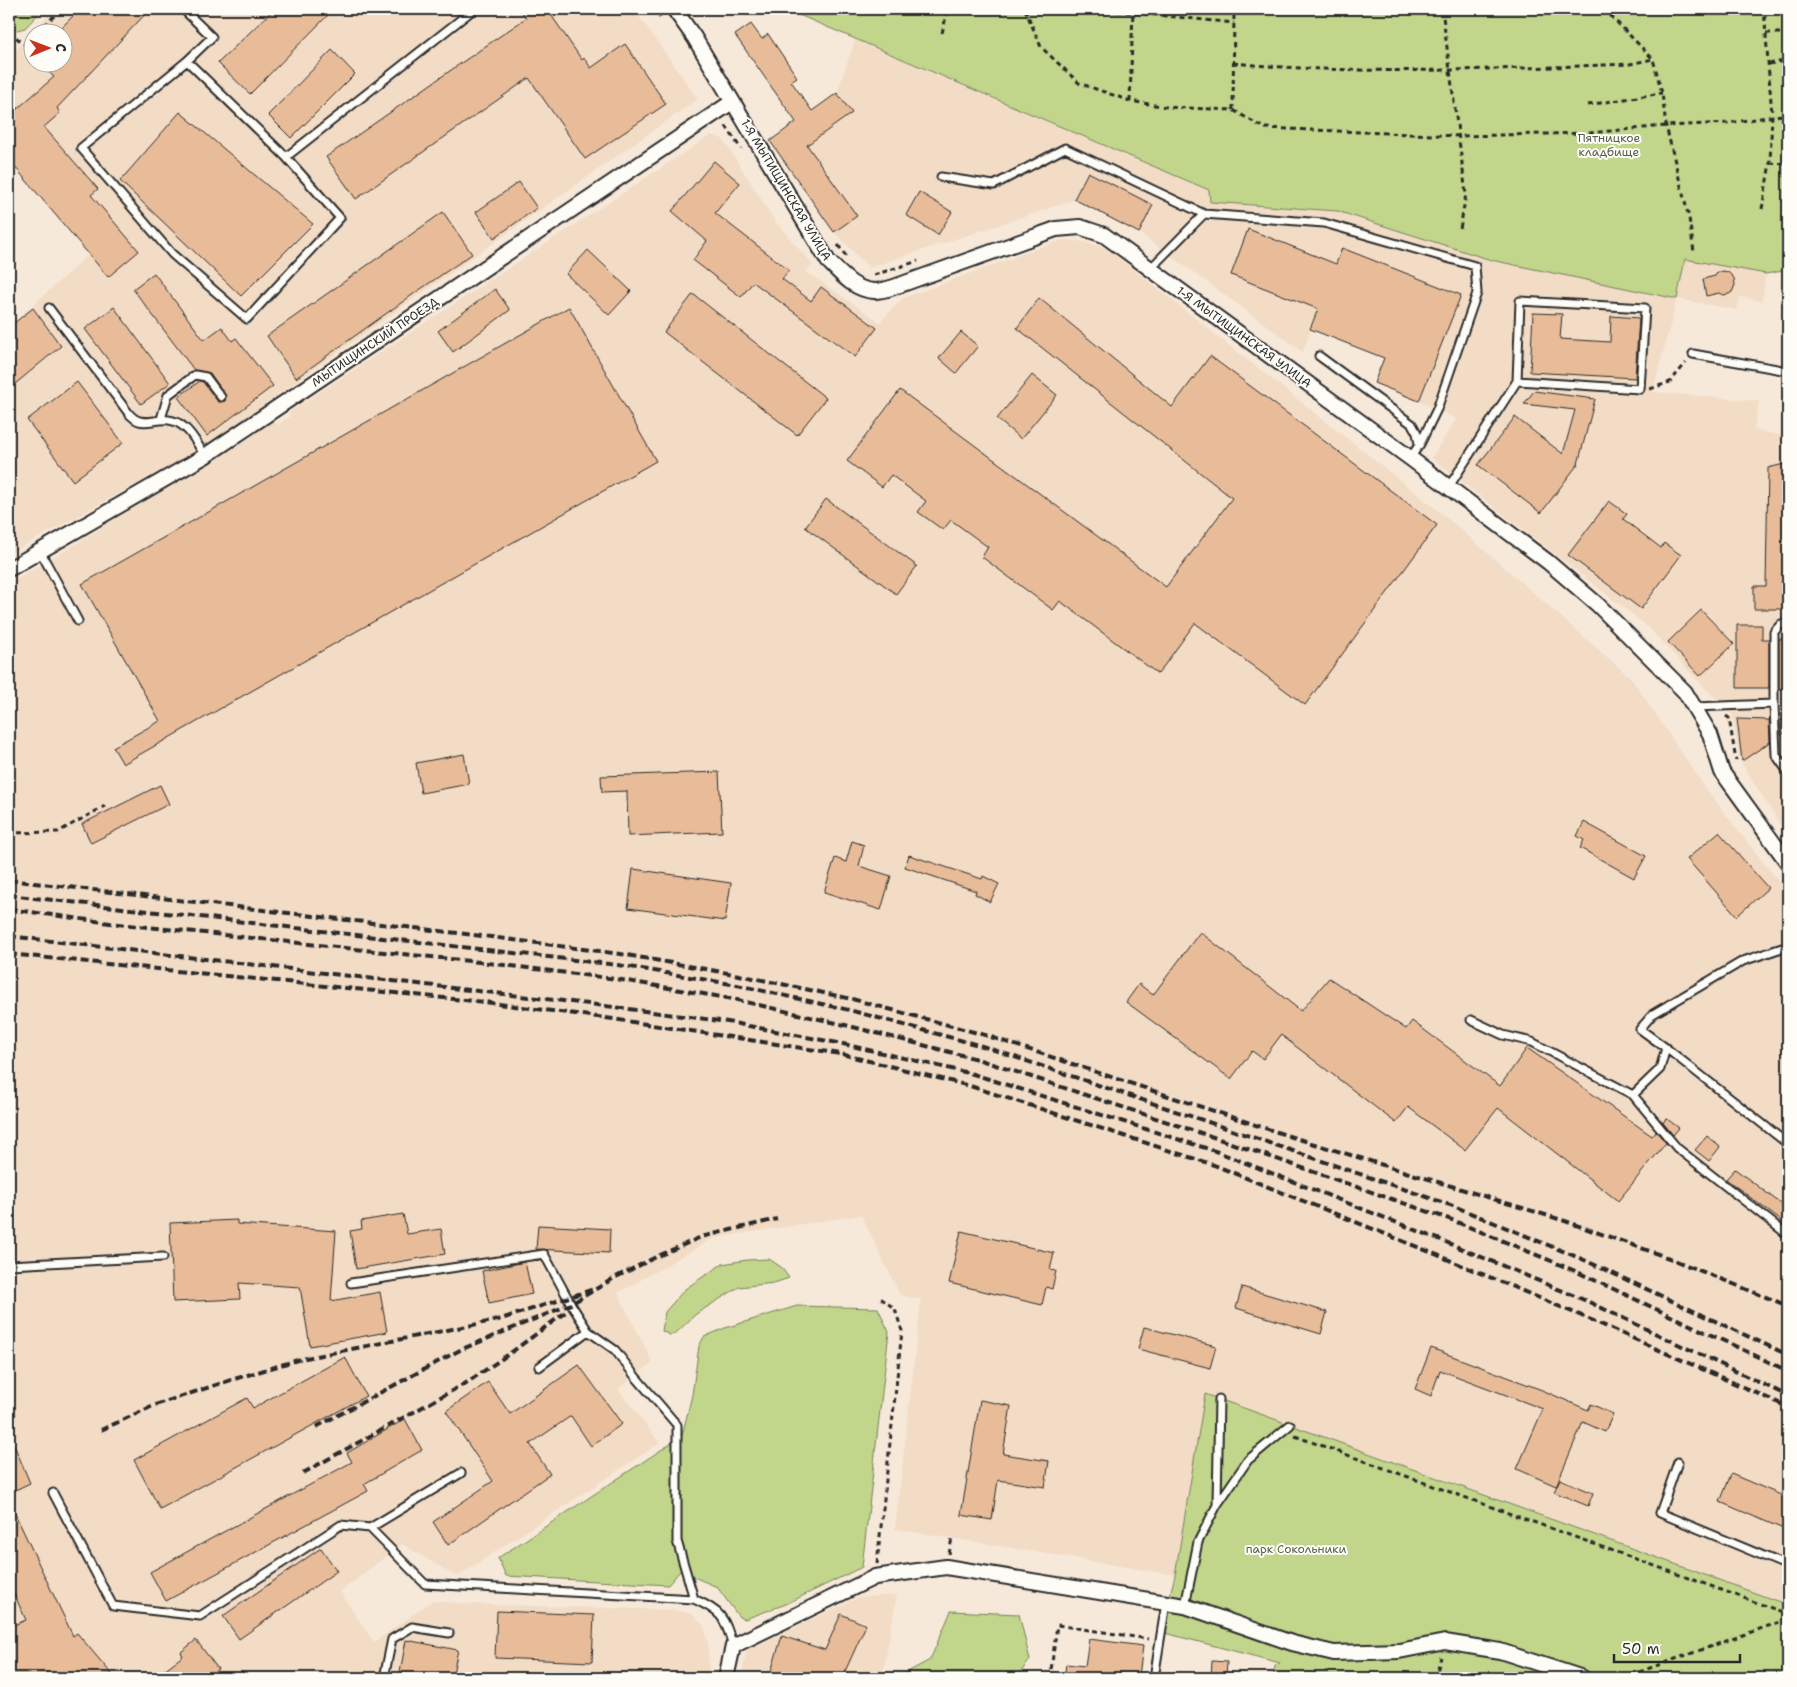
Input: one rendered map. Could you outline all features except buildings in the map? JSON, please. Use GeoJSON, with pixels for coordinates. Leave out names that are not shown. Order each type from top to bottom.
{"type":"FeatureCollection","features":[{"type":"Feature","properties":{"kind":"street","name":"1-Я МЫТИЩИНСКАЯ УЛИЦА"},"geometry":{"type":"LineString","coordinates":[[674,9],[694,38],[828,261],[842,276],[859,288],[875,291],[894,287],[1056,229],[1080,227],[1104,235],[1410,458],[1548,562],[1598,605],[1685,692],[1710,734],[1722,772],[1788,863]]}},
{"type":"Feature","properties":{"kind":"street","name":"МЫТИЩИНСКИЙ ПРОЕЗД"},"geometry":{"type":"LineString","coordinates":[[9,569],[205,456],[732,102]]}},
{"type":"Feature","properties":{"kind":"street"},"geometry":{"type":"LineString","coordinates":[[726,1678],[733,1646],[875,1577],[946,1566],[1185,1606],[1292,1643],[1334,1653],[1400,1651],[1445,1642],[1500,1651],[1583,1678]]}},
{"type":"Feature","properties":{"kind":"lane"},"geometry":{"type":"LineString","coordinates":[[187,60],[286,157],[340,218],[247,318],[172,254],[81,148],[212,37],[187,13],[192,9]]}},
{"type":"Feature","properties":{"kind":"lane"},"geometry":{"type":"LineString","coordinates":[[286,157],[474,9]]}},
{"type":"Feature","properties":{"kind":"lane"},"geometry":{"type":"LineString","coordinates":[[941,177],[994,185],[1065,148],[1204,214],[1324,223],[1475,266],[1477,293],[1437,409],[1420,444],[1410,458]]}},
{"type":"Feature","properties":{"kind":"lane"},"geometry":{"type":"LineString","coordinates":[[1150,269],[1204,214]]}},
{"type":"Feature","properties":{"kind":"lane"},"geometry":{"type":"LineString","coordinates":[[1448,488],[1517,381],[1520,301],[1645,308],[1640,388],[1517,381]]}},
{"type":"Feature","properties":{"kind":"lane"},"geometry":{"type":"LineString","coordinates":[[49,308],[127,411],[136,420],[145,422],[161,419],[173,421],[185,427],[205,456]]}},
{"type":"Feature","properties":{"kind":"lane"},"geometry":{"type":"LineString","coordinates":[[1693,354],[1788,371]]}},
{"type":"Feature","properties":{"kind":"lane"},"geometry":{"type":"LineString","coordinates":[[1319,356],[1412,424],[1420,444]]}},
{"type":"Feature","properties":{"kind":"lane"},"geometry":{"type":"LineString","coordinates":[[161,419],[168,395],[195,375],[206,376],[221,397]]}},
{"type":"Feature","properties":{"kind":"lane"},"geometry":{"type":"LineString","coordinates":[[40,551],[78,621]]}},
{"type":"Feature","properties":{"kind":"lane"},"geometry":{"type":"LineString","coordinates":[[1788,624],[1781,624],[1774,632],[1776,755],[1788,772]]}},
{"type":"Feature","properties":{"kind":"lane"},"geometry":{"type":"LineString","coordinates":[[1694,707],[1774,704]]}},
{"type":"Feature","properties":{"kind":"lane"},"geometry":{"type":"LineString","coordinates":[[1788,946],[1743,960],[1653,1014],[1640,1029],[1788,1144]]}},
{"type":"Feature","properties":{"kind":"lane"},"geometry":{"type":"LineString","coordinates":[[1471,1020],[1503,1035],[1532,1042],[1633,1095],[1677,1148],[1788,1235]]}},
{"type":"Feature","properties":{"kind":"lane"},"geometry":{"type":"LineString","coordinates":[[1633,1095],[1660,1069],[1666,1048]]}},
{"type":"Feature","properties":{"kind":"lane"},"geometry":{"type":"LineString","coordinates":[[351,1283],[544,1254],[588,1331],[615,1350],[677,1425],[677,1541],[694,1599]]}},
{"type":"Feature","properties":{"kind":"lane"},"geometry":{"type":"LineString","coordinates":[[9,1265],[162,1257]]}},
{"type":"Feature","properties":{"kind":"lane"},"geometry":{"type":"LineString","coordinates":[[539,1367],[588,1331]]}},
{"type":"Feature","properties":{"kind":"lane"},"geometry":{"type":"LineString","coordinates":[[1217,1504],[1219,1399]]}},
{"type":"Feature","properties":{"kind":"lane"},"geometry":{"type":"LineString","coordinates":[[1185,1606],[1198,1542],[1217,1504],[1248,1460],[1290,1425]]}},
{"type":"Feature","properties":{"kind":"lane"},"geometry":{"type":"LineString","coordinates":[[1678,1462],[1660,1513],[1788,1566]]}},
{"type":"Feature","properties":{"kind":"lane"},"geometry":{"type":"LineString","coordinates":[[370,1528],[461,1473]]}},
{"type":"Feature","properties":{"kind":"lane"},"geometry":{"type":"LineString","coordinates":[[53,1493],[114,1606],[200,1616],[341,1524],[370,1528],[425,1584],[694,1599],[713,1608],[726,1623],[733,1646]]}},
{"type":"Feature","properties":{"kind":"lane"},"geometry":{"type":"LineString","coordinates":[[1154,1678],[1166,1602]]}},
{"type":"Feature","properties":{"kind":"lane"},"geometry":{"type":"LineString","coordinates":[[384,1678],[392,1639],[412,1627],[449,1633]]}},
{"type":"Feature","properties":{"kind":"path"},"geometry":{"type":"LineString","coordinates":[[48,22],[61,9]]}},
{"type":"Feature","properties":{"kind":"path"},"geometry":{"type":"LineString","coordinates":[[942,34],[948,9]]}},
{"type":"Feature","properties":{"kind":"path"},"geometry":{"type":"LineString","coordinates":[[1025,9],[1041,47],[1079,83],[1130,101],[1167,107],[1232,110],[1264,128],[1459,136],[1588,133],[1728,123],[1788,114]]}},
{"type":"Feature","properties":{"kind":"path"},"geometry":{"type":"LineString","coordinates":[[1099,9],[1133,10],[1234,23]]}},
{"type":"Feature","properties":{"kind":"path"},"geometry":{"type":"LineString","coordinates":[[1232,110],[1234,9]]}},
{"type":"Feature","properties":{"kind":"path"},"geometry":{"type":"LineString","coordinates":[[1442,9],[1466,194],[1460,229]]}},
{"type":"Feature","properties":{"kind":"path"},"geometry":{"type":"LineString","coordinates":[[1604,9],[1653,59],[1662,93],[1666,126],[1689,218],[1694,252]]}},
{"type":"Feature","properties":{"kind":"path"},"geometry":{"type":"LineString","coordinates":[[1762,209],[1770,163],[1772,115],[1764,9]]}},
{"type":"Feature","properties":{"kind":"path"},"geometry":{"type":"LineString","coordinates":[[1130,101],[1133,10]]}},
{"type":"Feature","properties":{"kind":"path"},"geometry":{"type":"LineString","coordinates":[[9,32],[22,42]]}},
{"type":"Feature","properties":{"kind":"path"},"geometry":{"type":"LineString","coordinates":[[1766,33],[1788,33]]}},
{"type":"Feature","properties":{"kind":"path"},"geometry":{"type":"LineString","coordinates":[[1233,63],[1292,68],[1450,71],[1630,64],[1653,59]]}},
{"type":"Feature","properties":{"kind":"path"},"geometry":{"type":"LineString","coordinates":[[1769,64],[1788,60]]}},
{"type":"Feature","properties":{"kind":"path"},"geometry":{"type":"LineString","coordinates":[[1588,105],[1662,93]]}},
{"type":"Feature","properties":{"kind":"path"},"geometry":{"type":"LineString","coordinates":[[1770,163],[1788,164]]}},
{"type":"Feature","properties":{"kind":"path"},"geometry":{"type":"LineString","coordinates":[[835,242],[848,258]]}},
{"type":"Feature","properties":{"kind":"path"},"geometry":{"type":"LineString","coordinates":[[868,276],[924,259]]}},
{"type":"Feature","properties":{"kind":"path"},"geometry":{"type":"LineString","coordinates":[[1640,388],[1653,389],[1670,382],[1693,354]]}},
{"type":"Feature","properties":{"kind":"path"},"geometry":{"type":"LineString","coordinates":[[9,833],[58,832],[104,806]]}},
{"type":"Feature","properties":{"kind":"path"},"geometry":{"type":"LineString","coordinates":[[875,1577],[902,1330],[895,1309],[878,1296]]}},
{"type":"Feature","properties":{"kind":"path"},"geometry":{"type":"LineString","coordinates":[[1283,1431],[1788,1614]]}},
{"type":"Feature","properties":{"kind":"path"},"geometry":{"type":"LineString","coordinates":[[1622,1678],[1788,1619]]}},
{"type":"Feature","properties":{"kind":"path"},"geometry":{"type":"LineString","coordinates":[[1050,1678],[1057,1625],[1160,1640]]}},
{"type":"Feature","properties":{"kind":"shaded area"},"geometry":{"type":"Polygon","coordinates":[[[54,9],[634,9],[698,99],[202,448],[9,554],[9,327],[89,254],[9,160],[9,57],[22,43],[22,72],[72,72],[72,22],[42,22],[54,9]]]}},
{"type":"Feature","properties":{"kind":"shaded area"},"geometry":{"type":"Polygon","coordinates":[[[855,40],[1209,190],[1210,202],[1337,211],[1491,260],[1677,299],[1653,392],[1759,401],[1754,430],[1785,436],[1788,419],[1788,837],[1740,761],[1732,714],[1698,681],[1647,626],[1431,458],[1456,419],[1419,401],[1374,383],[1384,358],[1311,329],[1303,352],[1139,233],[1074,200],[869,268],[834,232],[770,141],[837,93],[855,40]]]}},
{"type":"Feature","properties":{"kind":"shaded area"},"geometry":{"type":"Polygon","coordinates":[[[711,135],[723,139],[775,221],[813,265],[805,271],[880,322],[903,298],[1062,240],[1080,241],[1106,248],[1444,515],[1631,678],[1705,787],[1788,893],[1788,1605],[1205,1394],[1175,1575],[895,1529],[921,1300],[900,1295],[861,1215],[714,1238],[618,1293],[653,1363],[618,1389],[660,1443],[457,1577],[402,1544],[340,1592],[374,1642],[432,1601],[472,1604],[674,1610],[692,1614],[704,1626],[708,1643],[709,1670],[707,1678],[9,1678],[9,583],[274,421],[277,425],[290,416],[288,413],[711,135]]]}},
{"type":"Feature","properties":{"kind":"shaded area"},"geometry":{"type":"Polygon","coordinates":[[[1685,259],[1766,274],[1762,301],[1740,297],[1737,310],[1677,299],[1685,259]]]}},
{"type":"Feature","properties":{"kind":"shaded area"},"geometry":{"type":"Polygon","coordinates":[[[897,1595],[882,1678],[741,1678],[747,1650],[859,1597],[897,1595]]]}},
{"type":"Feature","properties":{"kind":"green space"},"geometry":{"type":"Polygon","coordinates":[[[11,9],[43,9],[31,22],[22,22],[22,29],[17,30],[9,25],[9,12],[11,9]]]}},
{"type":"Feature","properties":{"kind":"green space","name":"Пятницкое кладбище"},"geometry":{"type":"Polygon","coordinates":[[[785,9],[1788,9],[1788,270],[1766,274],[1685,259],[1677,299],[1491,260],[1337,211],[1210,202],[1209,190],[785,9]]]}},
{"type":"Feature","properties":{"kind":"green space"},"geometry":{"type":"Polygon","coordinates":[[[769,1259],[781,1267],[789,1278],[774,1283],[739,1287],[696,1314],[675,1334],[670,1335],[662,1331],[665,1312],[685,1289],[722,1264],[769,1259]]]}},
{"type":"Feature","properties":{"kind":"green space"},"geometry":{"type":"Polygon","coordinates":[[[797,1306],[878,1308],[889,1332],[862,1567],[786,1604],[745,1619],[739,1617],[717,1587],[680,1571],[668,1585],[506,1576],[498,1558],[682,1436],[692,1395],[699,1346],[704,1337],[725,1328],[797,1306]]]}},
{"type":"Feature","properties":{"kind":"green space","name":"парк Сокольники"},"geometry":{"type":"Polygon","coordinates":[[[1205,1394],[1788,1605],[1788,1678],[1273,1678],[1275,1666],[1280,1663],[1161,1632],[1175,1575],[1205,1394]]]}},
{"type":"Feature","properties":{"kind":"green space"},"geometry":{"type":"Polygon","coordinates":[[[951,1611],[1019,1614],[1030,1660],[1016,1678],[896,1678],[930,1660],[951,1611]]]}},
{"type":"Feature","properties":{"kind":"railway"},"geometry":{"type":"LineString","coordinates":[[9,880],[621,954],[739,975],[852,999],[985,1035],[1292,1137],[1565,1221],[1669,1258],[1788,1306]]}},
{"type":"Feature","properties":{"kind":"railway"},"geometry":{"type":"LineString","coordinates":[[9,895],[618,965],[737,985],[849,1010],[982,1046],[1456,1207],[1582,1259],[1788,1355]]}},
{"type":"Feature","properties":{"kind":"railway"},"geometry":{"type":"LineString","coordinates":[[9,909],[110,923],[488,963],[616,979],[733,999],[977,1059],[1222,1140],[1452,1220],[1573,1270],[1788,1371]]}},
{"type":"Feature","properties":{"kind":"railway"},"geometry":{"type":"LineString","coordinates":[[9,936],[728,1022],[843,1044],[973,1074],[1218,1152],[1441,1240],[1589,1302],[1788,1396]]}},
{"type":"Feature","properties":{"kind":"railway"},"geometry":{"type":"LineString","coordinates":[[9,954],[484,1002],[613,1019],[841,1054],[970,1086],[1214,1165],[1435,1254],[1589,1319],[1788,1407]]}},
{"type":"Feature","properties":{"kind":"railway"},"geometry":{"type":"LineString","coordinates":[[316,1427],[460,1350],[571,1304],[616,1277],[658,1256],[701,1237],[777,1219]]}},
{"type":"Feature","properties":{"kind":"railway"},"geometry":{"type":"LineString","coordinates":[[101,1430],[155,1405],[301,1359],[498,1320],[594,1289]]}},
{"type":"Feature","properties":{"kind":"railway"},"geometry":{"type":"LineString","coordinates":[[303,1473],[466,1383],[570,1309]]}}]}
